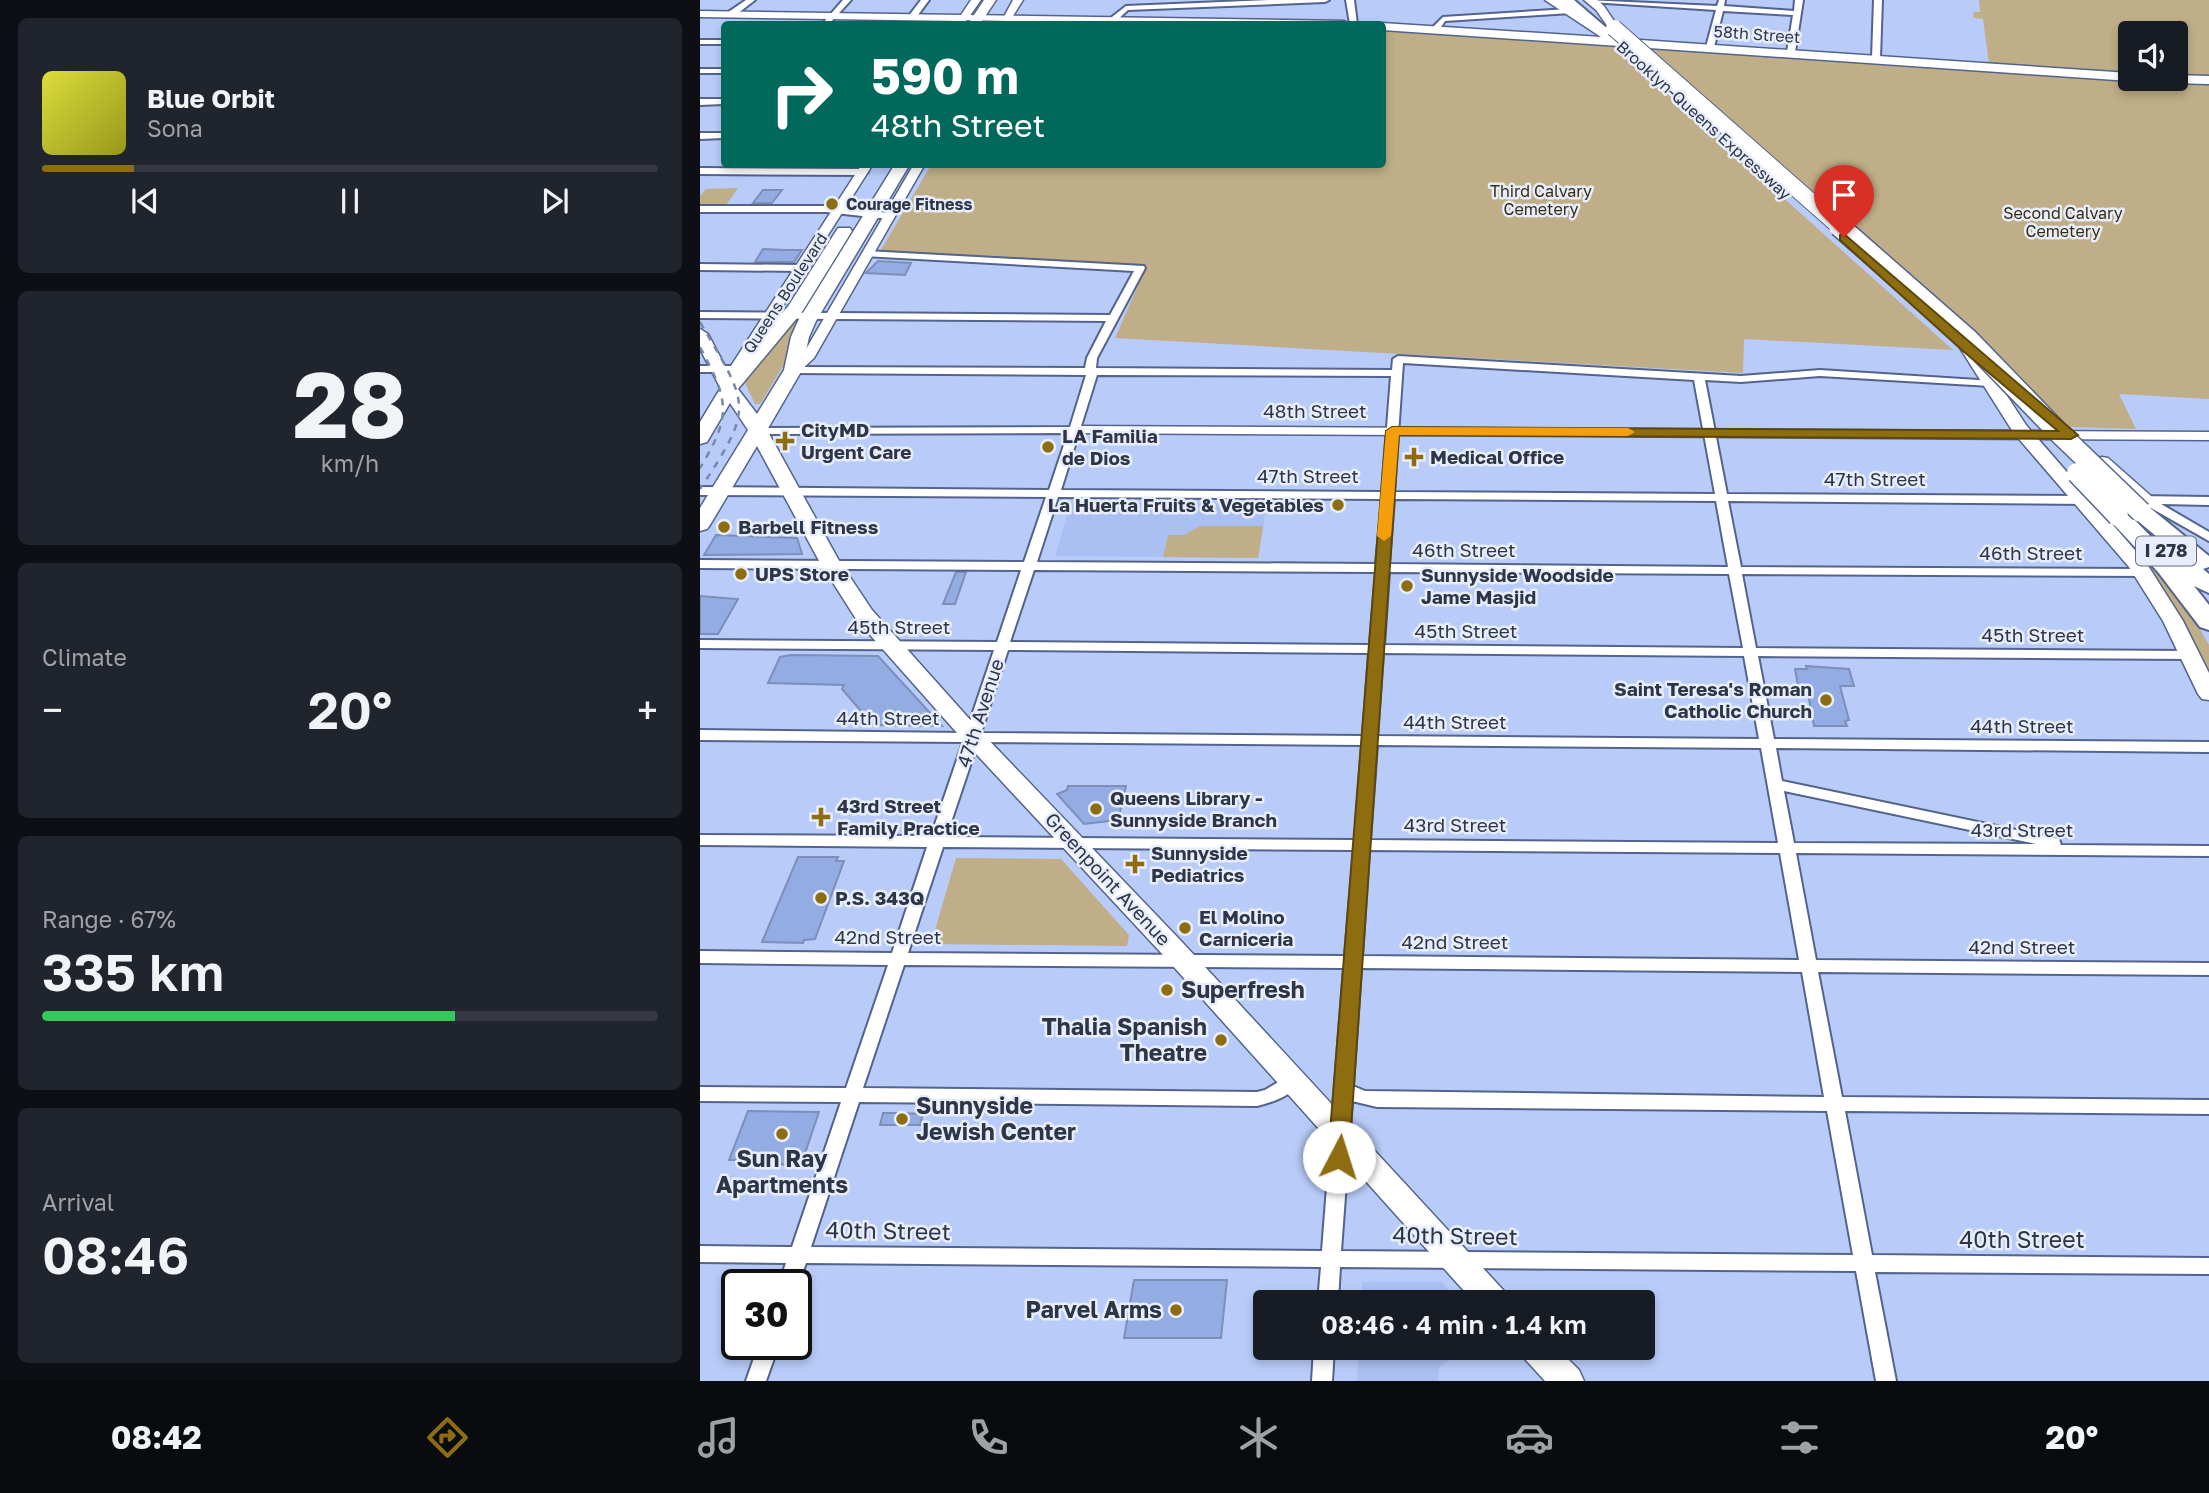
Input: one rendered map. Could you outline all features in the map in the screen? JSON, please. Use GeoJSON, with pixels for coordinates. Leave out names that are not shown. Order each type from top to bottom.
{"type":"FeatureCollection","features":[{"type":"Feature","properties":{"kind":"highway","name":"Brooklyn-Queens Expressway"},"geometry":{"type":"LineString","coordinates":[[1579,0],[1940,330],[2064,458]]}},
{"type":"Feature","properties":{"kind":"highway","name":"Brooklyn-Queens Expressway"},"geometry":{"type":"LineString","coordinates":[[1566,5],[1612,33],[1968,339],[2132,511],[2209,586]]}},
{"type":"Feature","properties":{"kind":"highway"},"geometry":{"type":"LineString","coordinates":[[2064,458],[2132,511],[2209,551]]}},
{"type":"Feature","properties":{"kind":"highway","name":"Brooklyn-Queens Expressway"},"geometry":{"type":"LineString","coordinates":[[2132,511],[2209,567]]}},
{"type":"Feature","properties":{"kind":"highway"},"geometry":{"type":"LineString","coordinates":[[2132,511],[2167,567],[2209,622]]}},
{"type":"Feature","properties":{"kind":"main road"},"geometry":{"type":"LineString","coordinates":[[984,21],[990,0]]}},
{"type":"Feature","properties":{"kind":"main road"},"geometry":{"type":"LineString","coordinates":[[984,21],[1004,0]]}},
{"type":"Feature","properties":{"kind":"main road"},"geometry":{"type":"LineString","coordinates":[[1551,0],[1566,5],[1605,35],[1612,33],[1621,37],[1600,8],[1590,0]]}},
{"type":"Feature","properties":{"kind":"main road"},"geometry":{"type":"LineString","coordinates":[[984,21],[1170,21]]}},
{"type":"Feature","properties":{"kind":"main road","name":"58th Street"},"geometry":{"type":"LineString","coordinates":[[1386,26],[1612,33],[1710,47],[2118,76]]}},
{"type":"Feature","properties":{"kind":"main road"},"geometry":{"type":"LineString","coordinates":[[1612,33],[1968,348],[2071,435],[2132,511]]}},
{"type":"Feature","properties":{"kind":"main road"},"geometry":{"type":"LineString","coordinates":[[2188,79],[2209,80]]}},
{"type":"Feature","properties":{"kind":"main road","name":"Queens Boulevard"},"geometry":{"type":"LineString","coordinates":[[700,525],[710,491],[757,430],[793,370],[800,337],[884,168]]}},
{"type":"Feature","properties":{"kind":"main road","name":"Queens Boulevard"},"geometry":{"type":"LineString","coordinates":[[702,430],[729,389],[755,355],[791,316],[864,213],[900,168]]}},
{"type":"Feature","properties":{"kind":"main road"},"geometry":{"type":"LineString","coordinates":[[700,334],[728,369],[729,389]]}},
{"type":"Feature","properties":{"kind":"main road"},"geometry":{"type":"LineString","coordinates":[[1968,348],[2025,435],[2084,500],[2143,573],[2209,694]]}},
{"type":"Feature","properties":{"kind":"main road","name":"Greenpoint Avenue"},"geometry":{"type":"LineString","coordinates":[[729,389],[746,422],[757,430],[831,565],[857,605],[973,737],[1074,842],[1483,1290]]}},
{"type":"Feature","properties":{"kind":"main road"},"geometry":{"type":"LineString","coordinates":[[1547,1360],[1567,1381]]}},
{"type":"Feature","properties":{"kind":"street"},"geometry":{"type":"LineString","coordinates":[[730,15],[751,0]]}},
{"type":"Feature","properties":{"kind":"street"},"geometry":{"type":"LineString","coordinates":[[828,21],[847,0]]}},
{"type":"Feature","properties":{"kind":"street"},"geometry":{"type":"LineString","coordinates":[[912,17],[925,0]]}},
{"type":"Feature","properties":{"kind":"street"},"geometry":{"type":"LineString","coordinates":[[976,0],[984,21]]}},
{"type":"Feature","properties":{"kind":"street"},"geometry":{"type":"LineString","coordinates":[[700,14],[912,17],[984,21],[1018,0]]}},
{"type":"Feature","properties":{"kind":"street"},"geometry":{"type":"LineString","coordinates":[[1112,20],[1126,8],[1325,0]]}},
{"type":"Feature","properties":{"kind":"street"},"geometry":{"type":"LineString","coordinates":[[1350,0],[1354,21]]}},
{"type":"Feature","properties":{"kind":"street"},"geometry":{"type":"LineString","coordinates":[[1590,0],[1721,4],[1797,13]]}},
{"type":"Feature","properties":{"kind":"street"},"geometry":{"type":"LineString","coordinates":[[1791,52],[1799,0]]}},
{"type":"Feature","properties":{"kind":"street"},"geometry":{"type":"LineString","coordinates":[[1876,58],[1878,0]]}},
{"type":"Feature","properties":{"kind":"street"},"geometry":{"type":"LineString","coordinates":[[1710,47],[1721,4]]}},
{"type":"Feature","properties":{"kind":"street"},"geometry":{"type":"LineString","coordinates":[[1436,28],[1441,19],[1566,5]]}},
{"type":"Feature","properties":{"kind":"street"},"geometry":{"type":"LineString","coordinates":[[700,42],[721,42]]}},
{"type":"Feature","properties":{"kind":"street"},"geometry":{"type":"LineString","coordinates":[[700,71],[721,71]]}},
{"type":"Feature","properties":{"kind":"street"},"geometry":{"type":"LineString","coordinates":[[700,102],[721,102]]}},
{"type":"Feature","properties":{"kind":"street"},"geometry":{"type":"LineString","coordinates":[[700,136],[721,136]]}},
{"type":"Feature","properties":{"kind":"street"},"geometry":{"type":"LineString","coordinates":[[700,171],[866,168]]}},
{"type":"Feature","properties":{"kind":"street","name":"Queens Boulevard"},"geometry":{"type":"LineString","coordinates":[[793,370],[807,358],[866,254],[866,168]]}},
{"type":"Feature","properties":{"kind":"street","name":"Queens Boulevard"},"geometry":{"type":"LineString","coordinates":[[728,369],[770,315],[801,268],[915,168]]}},
{"type":"Feature","properties":{"kind":"street"},"geometry":{"type":"LineString","coordinates":[[700,209],[864,213]]}},
{"type":"Feature","properties":{"kind":"street","name":"47th Avenue"},"geometry":{"type":"LineString","coordinates":[[794,1269],[1092,378],[1090,365],[1094,351],[1140,268],[866,254]]}},
{"type":"Feature","properties":{"kind":"street"},"geometry":{"type":"LineString","coordinates":[[700,267],[801,268]]}},
{"type":"Feature","properties":{"kind":"street"},"geometry":{"type":"LineString","coordinates":[[700,315],[1112,318]]}},
{"type":"Feature","properties":{"kind":"street"},"geometry":{"type":"LineString","coordinates":[[1329,1290],[1398,359],[1759,379],[1820,373],[1990,383]]}},
{"type":"Feature","properties":{"kind":"street"},"geometry":{"type":"LineString","coordinates":[[700,369],[728,369]]}},
{"type":"Feature","properties":{"kind":"street"},"geometry":{"type":"LineString","coordinates":[[793,370],[1396,373]]}},
{"type":"Feature","properties":{"kind":"street"},"geometry":{"type":"LineString","coordinates":[[1699,376],[1886,1381]]}},
{"type":"Feature","properties":{"kind":"street","name":"48th Street"},"geometry":{"type":"LineString","coordinates":[[757,430],[2209,436]]}},
{"type":"Feature","properties":{"kind":"street","name":"47th Street"},"geometry":{"type":"LineString","coordinates":[[710,491],[2084,500],[2132,511],[2209,501]]}},
{"type":"Feature","properties":{"kind":"street"},"geometry":{"type":"LineString","coordinates":[[2132,511],[2209,537]]}},
{"type":"Feature","properties":{"kind":"street","name":"46th Street"},"geometry":{"type":"LineString","coordinates":[[700,564],[2143,573]]}},
{"type":"Feature","properties":{"kind":"street","name":"45th Street"},"geometry":{"type":"LineString","coordinates":[[700,644],[2190,655]]}},
{"type":"Feature","properties":{"kind":"street","name":"44th Street"},"geometry":{"type":"LineString","coordinates":[[700,736],[2209,747]]}},
{"type":"Feature","properties":{"kind":"street"},"geometry":{"type":"LineString","coordinates":[[1775,784],[2083,850]]}},
{"type":"Feature","properties":{"kind":"street"},"geometry":{"type":"LineString","coordinates":[[1993,830],[1999,849]]}},
{"type":"Feature","properties":{"kind":"street","name":"43rd Street"},"geometry":{"type":"LineString","coordinates":[[700,840],[2209,851]]}},
{"type":"Feature","properties":{"kind":"street","name":"42nd Street"},"geometry":{"type":"LineString","coordinates":[[700,957],[2209,969]]}},
{"type":"Feature","properties":{"kind":"street"},"geometry":{"type":"LineString","coordinates":[[700,1094],[1257,1099],[1270,1096],[1292,1081]]}},
{"type":"Feature","properties":{"kind":"street"},"geometry":{"type":"LineString","coordinates":[[1344,1090],[1363,1098],[1377,1100],[2209,1107]]}},
{"type":"Feature","properties":{"kind":"street","name":"40th Street"},"geometry":{"type":"LineString","coordinates":[[700,1254],[2209,1266]]}},
{"type":"Feature","properties":{"kind":"street"},"geometry":{"type":"LineString","coordinates":[[756,1381],[763,1360]]}},
{"type":"Feature","properties":{"kind":"street"},"geometry":{"type":"LineString","coordinates":[[1322,1381],[1323,1360]]}},
{"type":"Feature","properties":{"kind":"shaded area"},"geometry":{"type":"Polygon","coordinates":[[[1071,502],[1267,504],[1258,558],[1055,556],[1071,502]]]}},
{"type":"Feature","properties":{"kind":"shaded area"},"geometry":{"type":"Polygon","coordinates":[[[1362,1282],[1442,1282],[1449,1290],[1362,1290],[1362,1282]]]}},
{"type":"Feature","properties":{"kind":"shaded area"},"geometry":{"type":"Polygon","coordinates":[[[1358,1360],[1449,1360],[1439,1367],[1438,1381],[1357,1381],[1358,1360]]]}},
{"type":"Feature","properties":{"kind":"green space"},"geometry":{"type":"Polygon","coordinates":[[[1979,0],[2209,0],[2209,76],[2188,75],[2188,21],[2118,21],[2118,73],[1989,64],[1983,19],[1974,18],[1973,12],[1980,12],[1979,0]]]}},
{"type":"Feature","properties":{"kind":"green space","name":"Third Calvary Cemetery"},"geometry":{"type":"Polygon","coordinates":[[[1386,29],[1612,44],[1953,350],[1744,339],[1743,373],[1115,338],[1147,265],[879,253],[929,168],[1386,168],[1386,29]]]}},
{"type":"Feature","properties":{"kind":"green space","name":"Second Calvary Cemetery"},"geometry":{"type":"Polygon","coordinates":[[[1637,45],[1990,72],[2118,78],[2118,91],[2188,91],[2188,82],[2209,83],[2209,399],[2119,394],[2136,429],[2069,427],[1637,45]]]}},
{"type":"Feature","properties":{"kind":"green space"},"geometry":{"type":"Polygon","coordinates":[[[738,188],[726,205],[700,205],[700,196],[706,189],[738,188]]]}},
{"type":"Feature","properties":{"kind":"green space"},"geometry":{"type":"Polygon","coordinates":[[[797,322],[785,363],[760,404],[755,404],[744,381],[792,323],[797,322]]]}},
{"type":"Feature","properties":{"kind":"green space"},"geometry":{"type":"Polygon","coordinates":[[[2102,511],[2149,559],[2188,609],[2209,645],[2209,674],[2160,583],[2102,511]]]}},
{"type":"Feature","properties":{"kind":"green space"},"geometry":{"type":"Polygon","coordinates":[[[1200,526],[1263,526],[1258,558],[1163,557],[1168,535],[1184,535],[1200,526]]]}},
{"type":"Feature","properties":{"kind":"green space"},"geometry":{"type":"Polygon","coordinates":[[[956,858],[1061,859],[1129,935],[1127,946],[931,944],[956,858]]]}},
{"type":"Feature","properties":{"kind":"building"},"geometry":{"type":"Polygon","coordinates":[[[763,190],[782,190],[772,203],[753,203],[763,190]]]}},
{"type":"Feature","properties":{"kind":"building"},"geometry":{"type":"Polygon","coordinates":[[[763,249],[802,250],[794,262],[755,262],[763,249]]]}},
{"type":"Feature","properties":{"kind":"building"},"geometry":{"type":"Polygon","coordinates":[[[878,261],[911,263],[905,275],[866,273],[878,261]]]}},
{"type":"Feature","properties":{"kind":"building"},"geometry":{"type":"Polygon","coordinates":[[[716,535],[797,538],[802,554],[704,555],[716,535]]]}},
{"type":"Feature","properties":{"kind":"building"},"geometry":{"type":"Polygon","coordinates":[[[956,572],[966,572],[955,604],[943,604],[956,572]]]}},
{"type":"Feature","properties":{"kind":"building"},"geometry":{"type":"Polygon","coordinates":[[[700,596],[738,599],[718,634],[700,634],[700,596]]]}},
{"type":"Feature","properties":{"kind":"building"},"geometry":{"type":"Polygon","coordinates":[[[878,656],[942,726],[873,725],[842,689],[844,685],[768,683],[780,657],[878,656]]]}},
{"type":"Feature","properties":{"kind":"building","name":"Saint Teresa's Roman Catholic Church"},"geometry":{"type":"Polygon","coordinates":[[[1806,666],[1849,669],[1854,686],[1840,686],[1849,720],[1845,721],[1847,726],[1814,726],[1807,688],[1798,686],[1795,669],[1807,669],[1806,666]]]}},
{"type":"Feature","properties":{"kind":"building","name":"Queens Library - Sunnyside Branch"},"geometry":{"type":"Polygon","coordinates":[[[1068,786],[1126,786],[1118,820],[1084,824],[1057,794],[1067,790],[1068,786]]]}},
{"type":"Feature","properties":{"kind":"building","name":"P.S. 343Q"},"geometry":{"type":"Polygon","coordinates":[[[798,857],[838,857],[836,861],[844,861],[815,939],[804,940],[803,943],[762,942],[798,857]]]}},
{"type":"Feature","properties":{"kind":"building","name":"Sun Ray Apartments"},"geometry":{"type":"Polygon","coordinates":[[[748,1111],[819,1112],[801,1165],[768,1164],[769,1160],[729,1160],[748,1111]]]}},
{"type":"Feature","properties":{"kind":"building","name":"Sunnyside Jewish Center"},"geometry":{"type":"Polygon","coordinates":[[[883,1113],[923,1114],[920,1125],[880,1125],[883,1113]]]}},
{"type":"Feature","properties":{"kind":"building","name":"Parvel Arms"},"geometry":{"type":"Polygon","coordinates":[[[1134,1280],[1227,1280],[1221,1338],[1124,1338],[1134,1280]]]}},
{"type":"Feature","properties":{"kind":"railway"},"geometry":{"type":"LineString","coordinates":[[700,322],[728,371],[739,405],[737,421],[730,439],[700,489]]}},
{"type":"Feature","properties":{"kind":"railway"},"geometry":{"type":"LineString","coordinates":[[700,347],[717,381],[723,408],[718,434],[700,468]]}},
{"type":"Feature","properties":{"kind":"slow traffic"},"geometry":{"type":"LineString","coordinates":[[1384,536],[1392,431],[1628,432]]}},
{"type":"Feature","properties":{"kind":"place","name":"Courage Fitness"},"geometry":{"type":"Point","coordinates":[832,204]}},
{"type":"Feature","properties":{"kind":"place","name":"CityMD Urgent Care"},"geometry":{"type":"Point","coordinates":[785,441]}},
{"type":"Feature","properties":{"kind":"place","name":"LA Familia de Dios"},"geometry":{"type":"Point","coordinates":[1048,447]}},
{"type":"Feature","properties":{"kind":"place","name":"Medical Office"},"geometry":{"type":"Point","coordinates":[1414,457]}},
{"type":"Feature","properties":{"kind":"place","name":"La Huerta Fruits & Vegetables"},"geometry":{"type":"Point","coordinates":[1338,505]}},
{"type":"Feature","properties":{"kind":"place","name":"Barbell Fitness"},"geometry":{"type":"Point","coordinates":[724,527]}},
{"type":"Feature","properties":{"kind":"place","name":"UPS Store"},"geometry":{"type":"Point","coordinates":[741,574]}},
{"type":"Feature","properties":{"kind":"place","name":"Sunnyside Woodside Jame Masjid"},"geometry":{"type":"Point","coordinates":[1407,586]}},
{"type":"Feature","properties":{"kind":"place","name":"Saint Teresa's Roman Catholic Church"},"geometry":{"type":"Point","coordinates":[1826,700]}},
{"type":"Feature","properties":{"kind":"place","name":"Queens Library - Sunnyside Branch"},"geometry":{"type":"Point","coordinates":[1096,809]}},
{"type":"Feature","properties":{"kind":"place","name":"43rd Street Family Practice"},"geometry":{"type":"Point","coordinates":[821,817]}},
{"type":"Feature","properties":{"kind":"place","name":"Sunnyside Pediatrics"},"geometry":{"type":"Point","coordinates":[1135,864]}},
{"type":"Feature","properties":{"kind":"place","name":"P.S. 343Q"},"geometry":{"type":"Point","coordinates":[821,898]}},
{"type":"Feature","properties":{"kind":"place","name":"El Molino Carniceria"},"geometry":{"type":"Point","coordinates":[1185,928]}},
{"type":"Feature","properties":{"kind":"place","name":"Superfresh"},"geometry":{"type":"Point","coordinates":[1167,990]}},
{"type":"Feature","properties":{"kind":"place","name":"Thalia Spanish Theatre"},"geometry":{"type":"Point","coordinates":[1221,1040]}},
{"type":"Feature","properties":{"kind":"place","name":"Sunnyside Jewish Center"},"geometry":{"type":"Point","coordinates":[902,1119]}},
{"type":"Feature","properties":{"kind":"place","name":"Sun Ray Apartments"},"geometry":{"type":"Point","coordinates":[782,1134]}},
{"type":"Feature","properties":{"kind":"place","name":"Parvel Arms"},"geometry":{"type":"Point","coordinates":[1176,1310]}},
{"type":"Feature","properties":{"kind":"route"},"geometry":{"type":"LineString","coordinates":[[1339,1157],[1392,431],[2071,435],[1968,348],[1844,237]]}}]}
